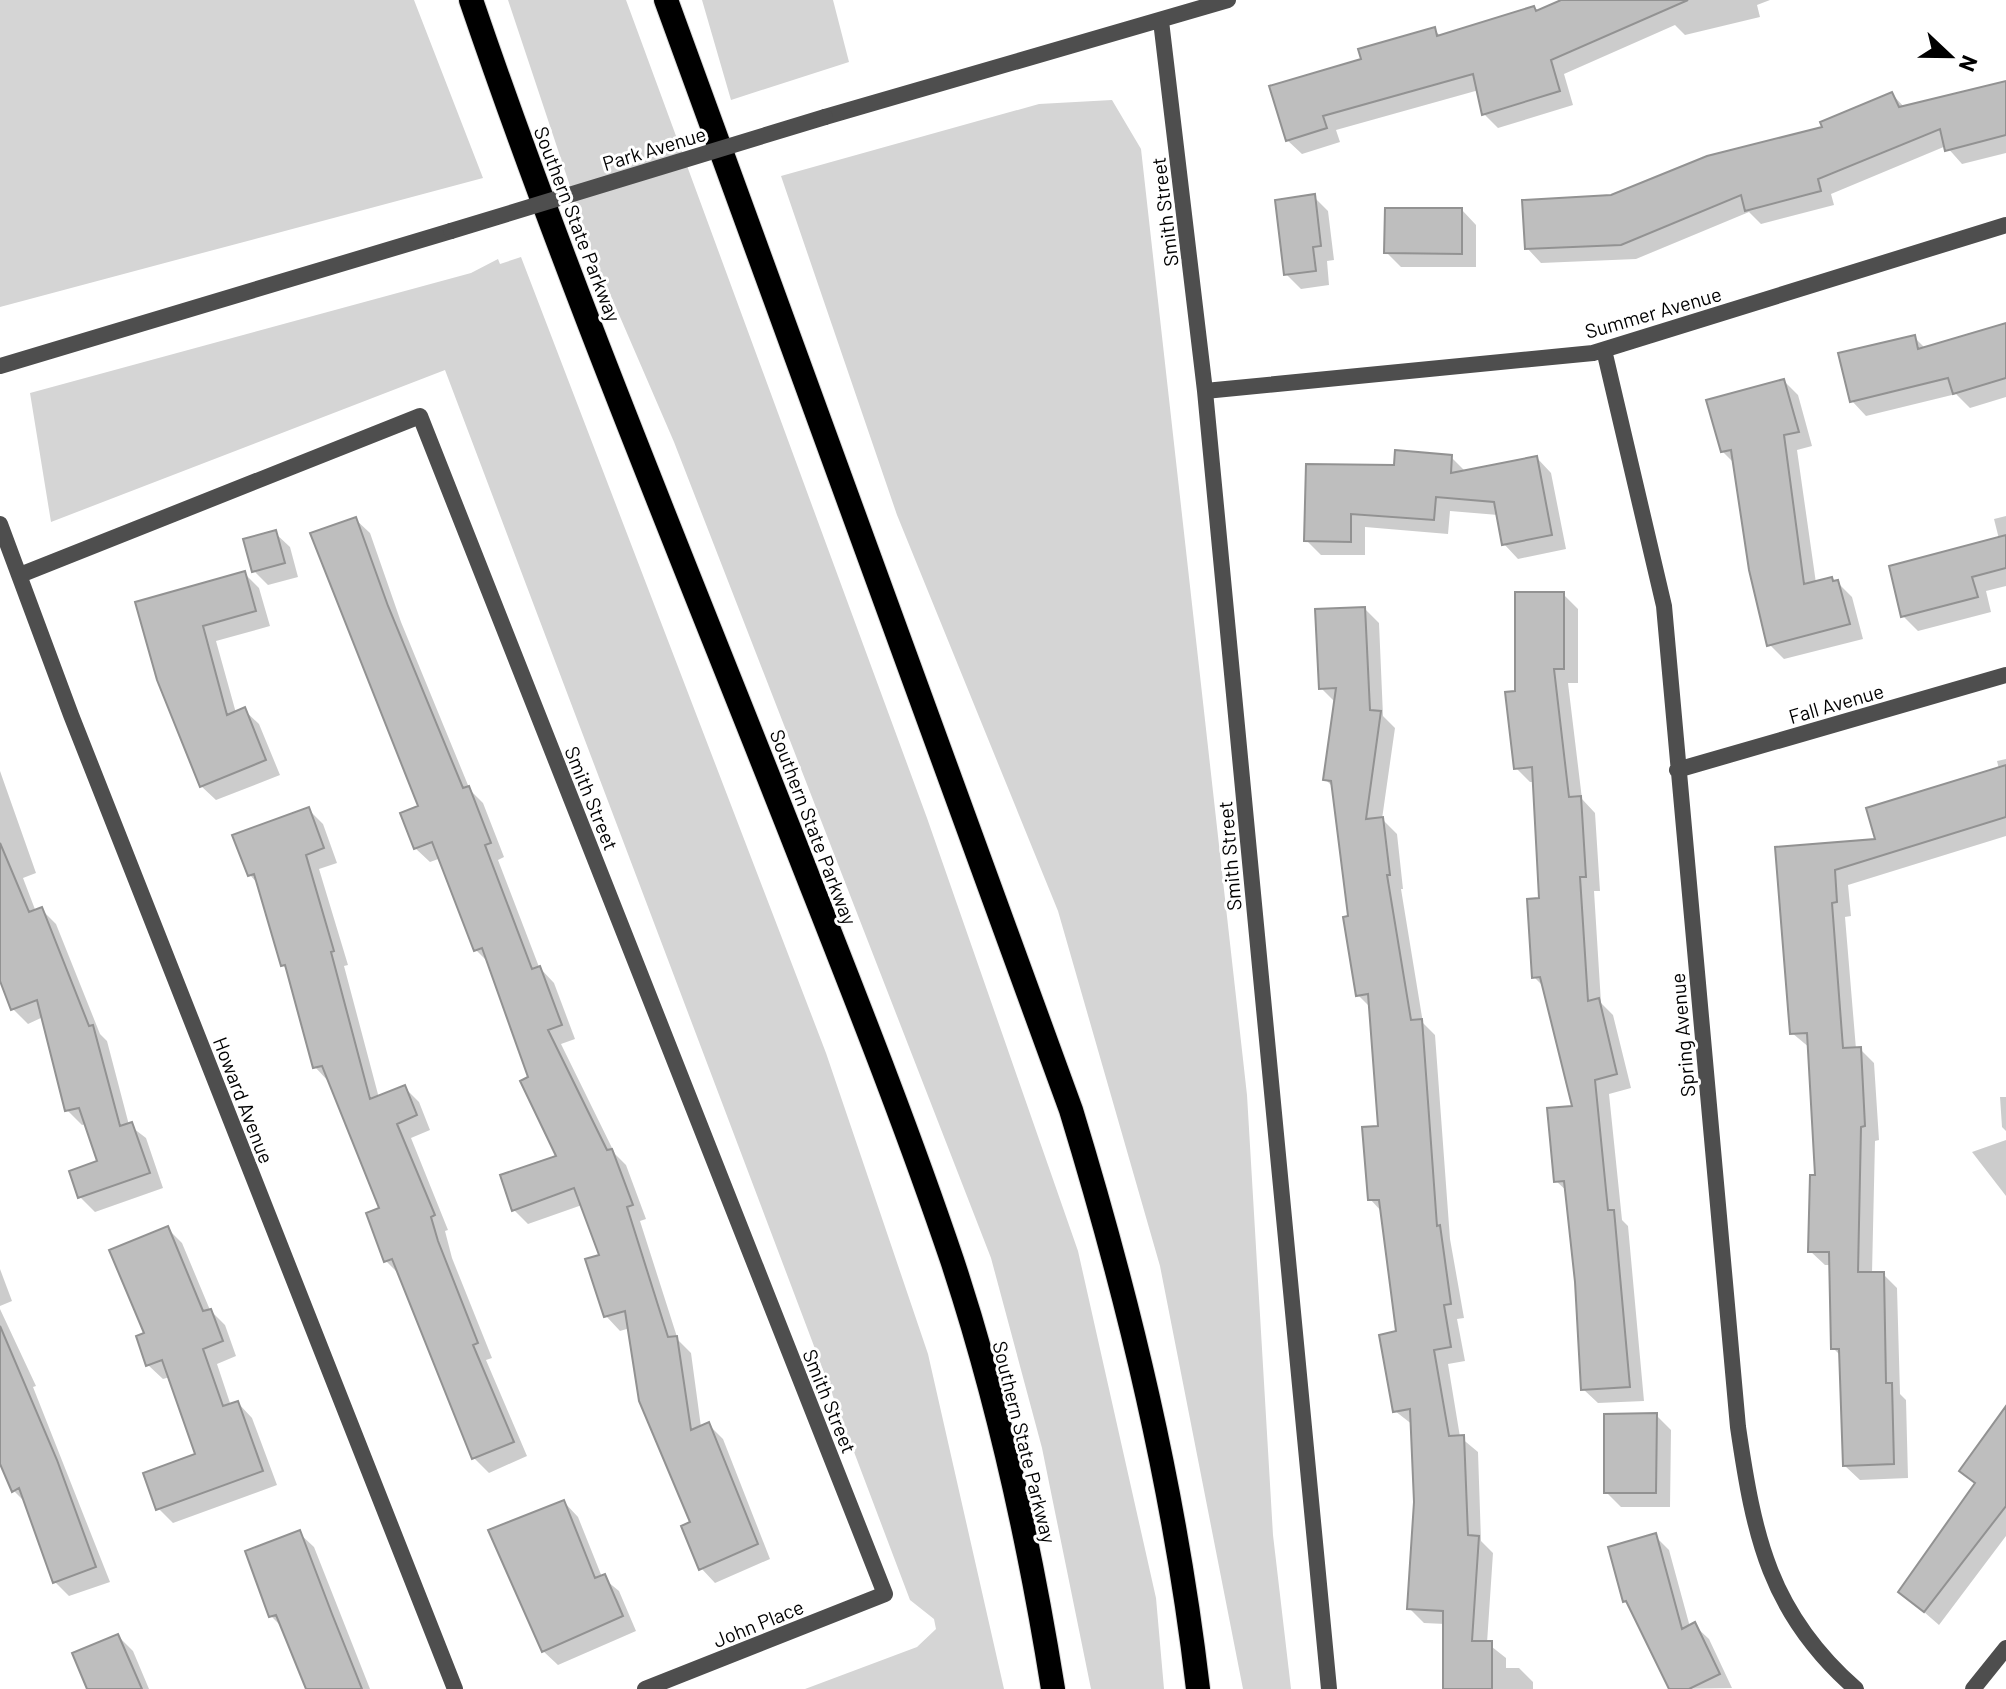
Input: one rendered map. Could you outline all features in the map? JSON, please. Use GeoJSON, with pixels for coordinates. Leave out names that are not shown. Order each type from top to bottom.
{"type":"FeatureCollection","features":[{"type":"Feature","properties":{"kind":"highway","name":"Southern State Parkway"},"geometry":{"type":"LineString","coordinates":[[471,0],[576,288],[883,1068],[953,1262],[991,1396],[1038,1598],[1053,1689]]}},
{"type":"Feature","properties":{"kind":"highway"},"geometry":{"type":"LineString","coordinates":[[666,0],[1071,1110],[1112,1245],[1145,1379],[1172,1514],[1198,1689]]}},
{"type":"Feature","properties":{"kind":"street","name":"Park Avenue"},"geometry":{"type":"LineString","coordinates":[[0,366],[825,117],[1228,0]]}},
{"type":"Feature","properties":{"kind":"street","name":"Smith Street"},"geometry":{"type":"LineString","coordinates":[[1161,21],[1205,391],[1329,1689]]}},
{"type":"Feature","properties":{"kind":"street","name":"Summer Avenue"},"geometry":{"type":"LineString","coordinates":[[1205,391],[1604,350],[2006,225]]}},
{"type":"Feature","properties":{"kind":"street","name":"Spring Avenue"},"geometry":{"type":"LineString","coordinates":[[1604,350],[1664,606],[1736,1412],[1752,1521],[1776,1586],[1804,1633],[1856,1689]]}},
{"type":"Feature","properties":{"kind":"street","name":"Smith Street"},"geometry":{"type":"LineString","coordinates":[[20,575],[420,416],[885,1594]]}},
{"type":"Feature","properties":{"kind":"street","name":"Howard Avenue"},"geometry":{"type":"LineString","coordinates":[[0,524],[71,715],[455,1689]]}},
{"type":"Feature","properties":{"kind":"street","name":"Fall Avenue"},"geometry":{"type":"LineString","coordinates":[[1677,770],[2006,675]]}},
{"type":"Feature","properties":{"kind":"street","name":"John Place"},"geometry":{"type":"LineString","coordinates":[[645,1689],[885,1594]]}},
{"type":"Feature","properties":{"kind":"street"},"geometry":{"type":"LineString","coordinates":[[1973,1689],[2006,1648]]}},
{"type":"Feature","properties":{"kind":"shaded area"},"geometry":{"type":"Polygon","coordinates":[[[0,0],[414,0],[483,178],[0,307],[0,0]]]}},
{"type":"Feature","properties":{"kind":"shaded area"},"geometry":{"type":"Polygon","coordinates":[[[508,0],[626,0],[927,818],[1078,1251],[1156,1598],[1164,1689],[1091,1689],[1042,1448],[991,1258],[674,442],[592,252],[508,0]]]}},
{"type":"Feature","properties":{"kind":"shaded area"},"geometry":{"type":"Polygon","coordinates":[[[702,0],[833,0],[849,62],[731,100],[702,0]]]}},
{"type":"Feature","properties":{"kind":"shaded area"},"geometry":{"type":"Polygon","coordinates":[[[1112,100],[1141,149],[1247,1095],[1273,1535],[1291,1689],[1243,1689],[1160,1266],[1058,911],[897,515],[781,176],[1039,104],[1112,100]]]}},
{"type":"Feature","properties":{"kind":"shaded area"},"geometry":{"type":"Polygon","coordinates":[[[521,257],[826,1053],[928,1354],[1004,1689],[805,1689],[917,1647],[936,1629],[934,1619],[910,1600],[445,370],[51,522],[30,393],[471,273],[498,259],[500,264],[521,257]]]}},
{"type":"Feature","properties":{"kind":"building"},"geometry":{"type":"Polygon","coordinates":[[[1561,0],[1688,0],[1551,60],[1560,91],[1482,115],[1473,74],[1323,116],[1327,128],[1286,141],[1269,86],[1361,59],[1358,49],[1435,27],[1437,36],[1534,6],[1536,11],[1561,0]]]}},
{"type":"Feature","properties":{"kind":"building"},"geometry":{"type":"Polygon","coordinates":[[[2006,81],[2006,135],[1945,151],[1940,129],[1818,179],[1821,191],[1745,211],[1741,195],[1621,245],[1525,249],[1522,200],[1611,195],[1707,156],[1822,127],[1820,122],[1892,92],[1899,107],[2006,81]]]}},
{"type":"Feature","properties":{"kind":"building"},"geometry":{"type":"Polygon","coordinates":[[[1315,194],[1321,246],[1313,247],[1316,271],[1284,275],[1275,200],[1315,194]]]}},
{"type":"Feature","properties":{"kind":"building"},"geometry":{"type":"Polygon","coordinates":[[[1385,208],[1462,208],[1462,254],[1384,253],[1385,208]]]}},
{"type":"Feature","properties":{"kind":"building"},"geometry":{"type":"Polygon","coordinates":[[[2006,323],[2006,378],[1953,394],[1948,378],[1850,402],[1838,353],[1915,335],[1918,349],[2006,323]]]}},
{"type":"Feature","properties":{"kind":"building"},"geometry":{"type":"Polygon","coordinates":[[[1784,379],[1799,432],[1784,435],[1804,584],[1832,577],[1833,581],[1838,580],[1850,624],[1767,646],[1749,570],[1731,450],[1721,452],[1706,400],[1784,379]]]}},
{"type":"Feature","properties":{"kind":"building"},"geometry":{"type":"Polygon","coordinates":[[[1395,450],[1452,455],[1451,473],[1537,456],[1552,535],[1502,545],[1494,502],[1436,497],[1434,520],[1351,514],[1351,542],[1304,541],[1306,464],[1394,465],[1395,450]]]}},
{"type":"Feature","properties":{"kind":"building"},"geometry":{"type":"Polygon","coordinates":[[[356,517],[388,606],[463,788],[469,786],[491,843],[485,845],[532,969],[540,966],[562,1025],[548,1030],[607,1150],[612,1149],[633,1205],[627,1207],[668,1337],[677,1336],[691,1430],[709,1422],[758,1544],[699,1570],[681,1526],[690,1522],[639,1401],[625,1311],[604,1317],[585,1259],[599,1255],[574,1188],[512,1211],[500,1175],[556,1156],[520,1081],[528,1077],[482,948],[474,951],[432,842],[414,849],[400,813],[418,806],[310,533],[356,517]]]}},
{"type":"Feature","properties":{"kind":"building"},"geometry":{"type":"Polygon","coordinates":[[[276,530],[285,563],[252,572],[243,539],[276,530]]]}},
{"type":"Feature","properties":{"kind":"building"},"geometry":{"type":"Polygon","coordinates":[[[2006,535],[2006,568],[1972,577],[1978,597],[1901,617],[1889,566],[2006,535]]]}},
{"type":"Feature","properties":{"kind":"building"},"geometry":{"type":"Polygon","coordinates":[[[245,571],[256,611],[203,626],[227,715],[245,707],[266,760],[200,787],[157,680],[135,602],[245,571]]]}},
{"type":"Feature","properties":{"kind":"building"},"geometry":{"type":"Polygon","coordinates":[[[1515,592],[1564,592],[1564,669],[1554,669],[1569,797],[1581,796],[1586,877],[1580,877],[1588,1001],[1599,998],[1617,1074],[1595,1080],[1608,1210],[1614,1210],[1630,1387],[1581,1390],[1575,1282],[1564,1181],[1554,1182],[1547,1108],[1572,1106],[1540,977],[1532,978],[1527,899],[1539,898],[1532,767],[1514,769],[1505,692],[1515,691],[1515,592]]]}},
{"type":"Feature","properties":{"kind":"building"},"geometry":{"type":"Polygon","coordinates":[[[1365,607],[1370,710],[1381,711],[1366,819],[1383,817],[1390,875],[1387,875],[1411,1020],[1422,1019],[1437,1226],[1440,1225],[1451,1304],[1444,1305],[1451,1347],[1434,1350],[1449,1436],[1464,1435],[1468,1535],[1479,1536],[1472,1641],[1492,1641],[1492,1689],[1443,1689],[1443,1611],[1407,1609],[1414,1502],[1410,1409],[1393,1412],[1379,1335],[1396,1331],[1379,1200],[1368,1200],[1362,1127],[1378,1126],[1368,994],[1356,996],[1343,917],[1348,916],[1331,781],[1323,780],[1336,688],[1319,689],[1315,609],[1365,607]]]}},
{"type":"Feature","properties":{"kind":"building"},"geometry":{"type":"Polygon","coordinates":[[[2006,765],[2006,817],[1835,870],[1837,902],[1832,903],[1843,1048],[1861,1047],[1865,1126],[1861,1127],[1858,1272],[1884,1272],[1886,1383],[1892,1383],[1894,1464],[1843,1466],[1839,1349],[1831,1349],[1829,1252],[1808,1252],[1810,1175],[1815,1175],[1807,1033],[1790,1034],[1775,847],[1875,839],[1866,808],[2006,765]]]}},
{"type":"Feature","properties":{"kind":"building"},"geometry":{"type":"Polygon","coordinates":[[[309,807],[324,848],[306,855],[334,951],[331,952],[370,1099],[405,1085],[417,1115],[397,1124],[435,1215],[431,1217],[438,1241],[478,1343],[473,1345],[514,1442],[472,1459],[392,1259],[384,1262],[366,1213],[379,1208],[322,1066],[313,1068],[285,965],[281,966],[254,874],[248,876],[232,835],[309,807]]]}},
{"type":"Feature","properties":{"kind":"building"},"geometry":{"type":"Polygon","coordinates":[[[0,843],[29,912],[42,907],[89,1026],[93,1025],[120,1126],[132,1122],[150,1173],[78,1198],[69,1171],[97,1161],[79,1108],[65,1111],[37,1000],[11,1010],[0,981],[0,843]]]}},
{"type":"Feature","properties":{"kind":"building"},"geometry":{"type":"Polygon","coordinates":[[[168,1226],[203,1311],[211,1309],[223,1341],[203,1349],[223,1406],[238,1401],[263,1471],[156,1510],[143,1473],[195,1454],[162,1360],[146,1366],[136,1336],[144,1333],[109,1250],[168,1226]]]}},
{"type":"Feature","properties":{"kind":"building"},"geometry":{"type":"Polygon","coordinates":[[[0,1326],[57,1460],[96,1567],[53,1583],[19,1488],[12,1492],[0,1464],[0,1326]]]}},
{"type":"Feature","properties":{"kind":"building"},"geometry":{"type":"Polygon","coordinates":[[[2006,1406],[2006,1506],[1924,1612],[1898,1592],[1975,1483],[1959,1471],[2006,1406]]]}},
{"type":"Feature","properties":{"kind":"building"},"geometry":{"type":"Polygon","coordinates":[[[1657,1413],[1656,1493],[1604,1493],[1604,1414],[1657,1413]]]}},
{"type":"Feature","properties":{"kind":"building"},"geometry":{"type":"Polygon","coordinates":[[[564,1500],[595,1578],[605,1574],[623,1616],[542,1652],[488,1530],[564,1500]]]}},
{"type":"Feature","properties":{"kind":"building"},"geometry":{"type":"Polygon","coordinates":[[[300,1530],[362,1689],[306,1689],[276,1615],[269,1617],[245,1551],[300,1530]]]}},
{"type":"Feature","properties":{"kind":"building"},"geometry":{"type":"Polygon","coordinates":[[[1656,1533],[1682,1629],[1695,1622],[1720,1674],[1689,1689],[1669,1689],[1626,1601],[1623,1602],[1608,1547],[1656,1533]]]}},
{"type":"Feature","properties":{"kind":"building"},"geometry":{"type":"Polygon","coordinates":[[[118,1634],[142,1689],[87,1689],[72,1653],[118,1634]]]}}]}
